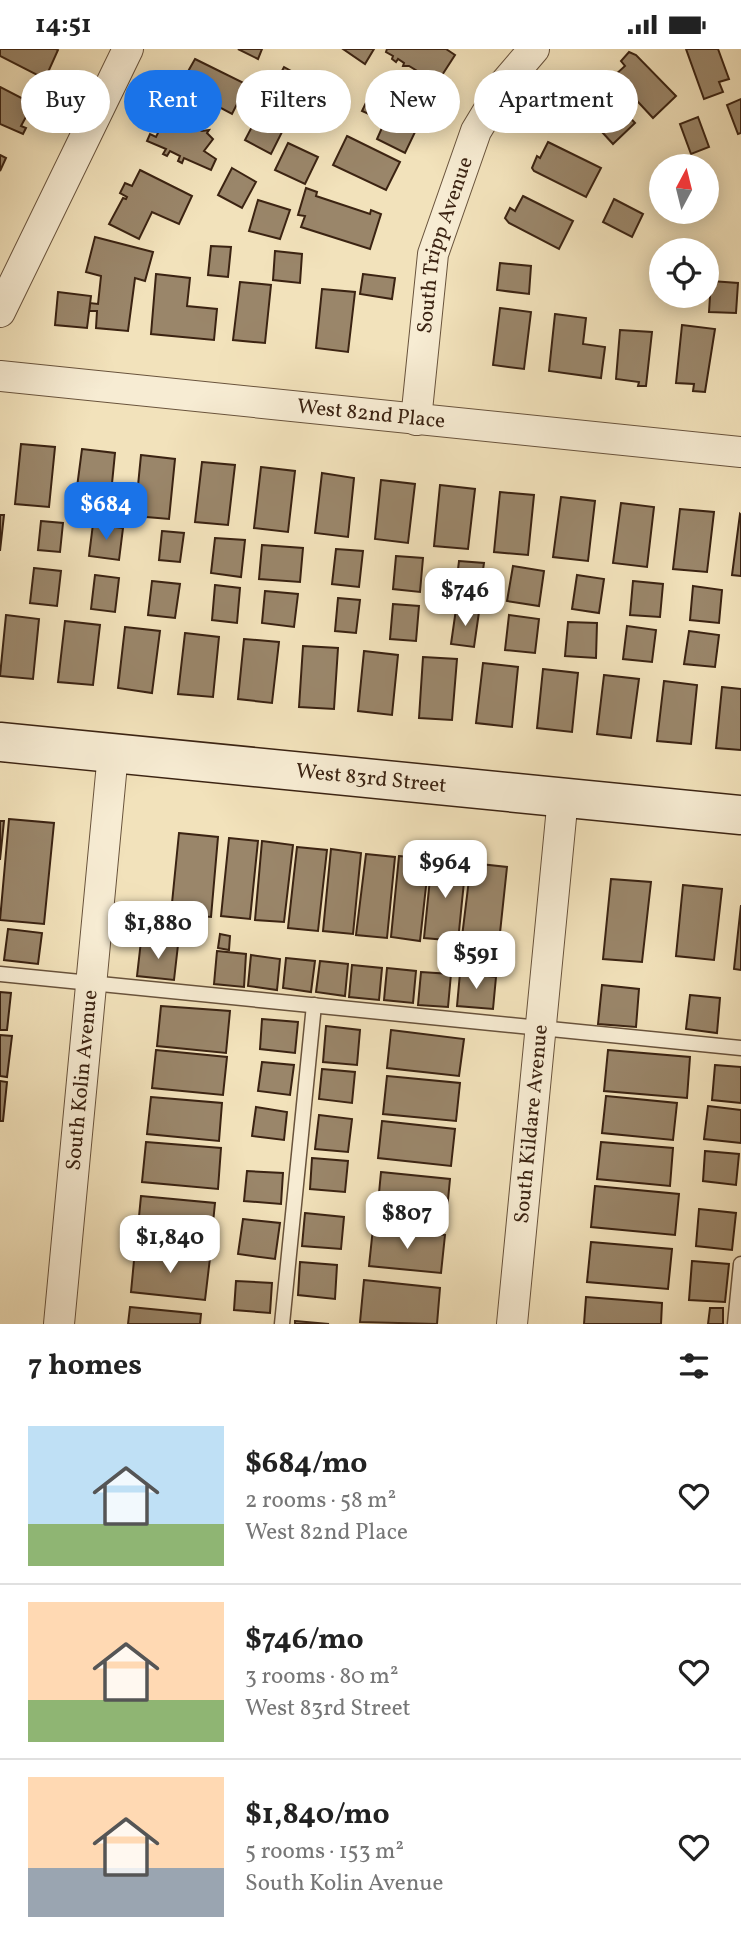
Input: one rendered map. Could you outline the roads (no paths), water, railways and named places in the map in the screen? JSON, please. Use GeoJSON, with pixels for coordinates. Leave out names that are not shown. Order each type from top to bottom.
{"type":"FeatureCollection","features":[{"type":"Feature","properties":{"kind":"street"},"geometry":{"type":"LineString","coordinates":[[0,312],[128,49]]}},
{"type":"Feature","properties":{"kind":"street","name":"South Tripp Avenue"},"geometry":{"type":"LineString","coordinates":[[416,420],[433,254],[476,131],[505,83],[534,49]]}},
{"type":"Feature","properties":{"kind":"street","name":"West 82nd Place"},"geometry":{"type":"LineString","coordinates":[[0,376],[741,452]]}},
{"type":"Feature","properties":{"kind":"street","name":"West 83rd Street"},"geometry":{"type":"LineString","coordinates":[[0,742],[741,815]]}},
{"type":"Feature","properties":{"kind":"street","name":"South Kolin Avenue"},"geometry":{"type":"LineString","coordinates":[[59,1324],[113,753]]}},
{"type":"Feature","properties":{"kind":"street","name":"South Kildare Avenue"},"geometry":{"type":"LineString","coordinates":[[512,1324],[564,797]]}},
{"type":"Feature","properties":{"kind":"lane"},"geometry":{"type":"LineString","coordinates":[[0,974],[741,1048]]}},
{"type":"Feature","properties":{"kind":"lane"},"geometry":{"type":"LineString","coordinates":[[282,1324],[314,1005]]}},
{"type":"Feature","properties":{"kind":"lane"},"geometry":{"type":"LineString","coordinates":[[735,1324],[741,1264]]}}]}
